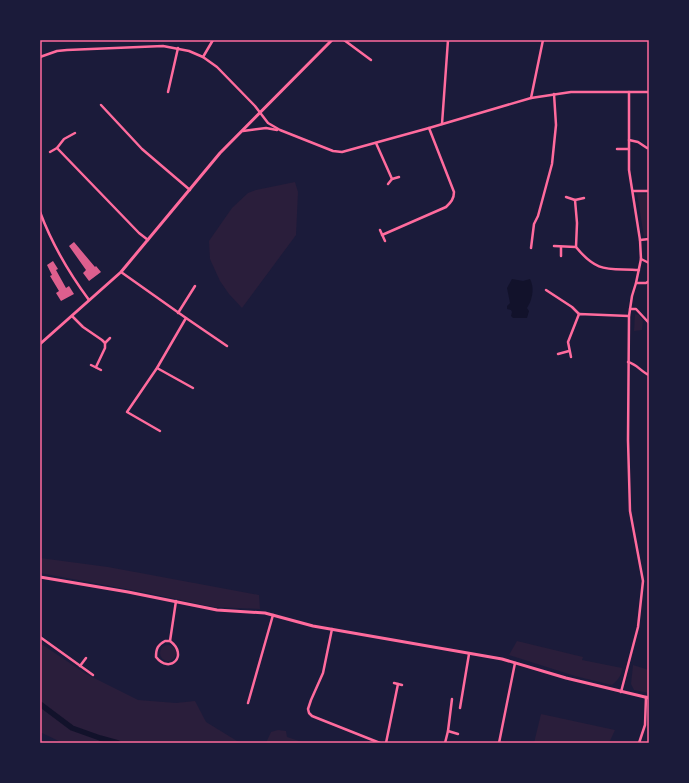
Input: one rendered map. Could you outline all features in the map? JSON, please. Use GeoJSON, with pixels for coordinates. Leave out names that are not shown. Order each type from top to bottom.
{"type":"FeatureCollection","features":[{"type":"Feature","properties":{"kind":"street"},"geometry":{"type":"LineString","coordinates":[[203,57],[213,40]]}},
{"type":"Feature","properties":{"kind":"street"},"geometry":{"type":"LineString","coordinates":[[40,344],[121,272],[240,131],[260,113],[332,40]]}},
{"type":"Feature","properties":{"kind":"street"},"geometry":{"type":"LineString","coordinates":[[344,40],[371,60]]}},
{"type":"Feature","properties":{"kind":"street"},"geometry":{"type":"LineString","coordinates":[[442,124],[448,40]]}},
{"type":"Feature","properties":{"kind":"street"},"geometry":{"type":"LineString","coordinates":[[531,98],[543,40]]}},
{"type":"Feature","properties":{"kind":"street"},"geometry":{"type":"LineString","coordinates":[[40,57],[58,51],[67,50],[163,46],[178,48],[203,57],[217,67],[255,106],[268,123],[280,130],[333,151],[342,152],[531,98],[554,94],[590,92],[649,92]]}},
{"type":"Feature","properties":{"kind":"street"},"geometry":{"type":"LineString","coordinates":[[168,92],[178,48]]}},
{"type":"Feature","properties":{"kind":"street"},"geometry":{"type":"LineString","coordinates":[[621,692],[638,627],[643,581],[630,511],[628,440],[629,316],[632,296],[640,270],[641,259],[640,240],[630,170],[629,92]]}},
{"type":"Feature","properties":{"kind":"street"},"geometry":{"type":"LineString","coordinates":[[531,248],[534,224],[538,216],[552,164],[556,125],[554,94]]}},
{"type":"Feature","properties":{"kind":"street"},"geometry":{"type":"LineString","coordinates":[[101,105],[142,149],[190,190]]}},
{"type":"Feature","properties":{"kind":"street"},"geometry":{"type":"LineString","coordinates":[[240,131],[266,128],[280,130]]}},
{"type":"Feature","properties":{"kind":"street"},"geometry":{"type":"LineString","coordinates":[[382,234],[446,207],[454,197],[454,192],[429,128]]}},
{"type":"Feature","properties":{"kind":"street"},"geometry":{"type":"LineString","coordinates":[[50,152],[57,148],[64,139],[75,134]]}},
{"type":"Feature","properties":{"kind":"street"},"geometry":{"type":"LineString","coordinates":[[629,140],[638,142],[649,148]]}},
{"type":"Feature","properties":{"kind":"street"},"geometry":{"type":"LineString","coordinates":[[376,143],[392,179]]}},
{"type":"Feature","properties":{"kind":"street"},"geometry":{"type":"LineString","coordinates":[[57,148],[148,241]]}},
{"type":"Feature","properties":{"kind":"street"},"geometry":{"type":"LineString","coordinates":[[617,149],[629,149]]}},
{"type":"Feature","properties":{"kind":"street"},"geometry":{"type":"LineString","coordinates":[[388,184],[392,179],[399,177]]}},
{"type":"Feature","properties":{"kind":"street"},"geometry":{"type":"LineString","coordinates":[[632,191],[649,191]]}},
{"type":"Feature","properties":{"kind":"street"},"geometry":{"type":"LineString","coordinates":[[566,197],[575,200],[584,198]]}},
{"type":"Feature","properties":{"kind":"street"},"geometry":{"type":"LineString","coordinates":[[575,200],[577,223],[576,247],[583,256],[595,265],[604,269],[640,270]]}},
{"type":"Feature","properties":{"kind":"street"},"geometry":{"type":"LineString","coordinates":[[40,212],[47,232],[75,280],[89,300]]}},
{"type":"Feature","properties":{"kind":"street"},"geometry":{"type":"LineString","coordinates":[[380,230],[385,241]]}},
{"type":"Feature","properties":{"kind":"street"},"geometry":{"type":"LineString","coordinates":[[640,240],[649,239]]}},
{"type":"Feature","properties":{"kind":"street"},"geometry":{"type":"LineString","coordinates":[[554,246],[576,247]]}},
{"type":"Feature","properties":{"kind":"street"},"geometry":{"type":"LineString","coordinates":[[561,247],[561,256]]}},
{"type":"Feature","properties":{"kind":"street"},"geometry":{"type":"LineString","coordinates":[[641,259],[649,263]]}},
{"type":"Feature","properties":{"kind":"street"},"geometry":{"type":"LineString","coordinates":[[121,272],[227,346]]}},
{"type":"Feature","properties":{"kind":"street"},"geometry":{"type":"LineString","coordinates":[[636,283],[644,283],[649,281]]}},
{"type":"Feature","properties":{"kind":"street"},"geometry":{"type":"LineString","coordinates":[[178,313],[195,286]]}},
{"type":"Feature","properties":{"kind":"street"},"geometry":{"type":"LineString","coordinates":[[546,290],[572,307],[579,314],[629,316]]}},
{"type":"Feature","properties":{"kind":"street"},"geometry":{"type":"LineString","coordinates":[[630,309],[636,309],[649,323]]}},
{"type":"Feature","properties":{"kind":"street"},"geometry":{"type":"LineString","coordinates":[[571,357],[568,342],[579,314]]}},
{"type":"Feature","properties":{"kind":"street"},"geometry":{"type":"LineString","coordinates":[[72,316],[83,327],[105,343]]}},
{"type":"Feature","properties":{"kind":"street"},"geometry":{"type":"LineString","coordinates":[[160,431],[127,412],[157,368],[186,318]]}},
{"type":"Feature","properties":{"kind":"street"},"geometry":{"type":"LineString","coordinates":[[96,367],[105,348],[105,343],[110,338]]}},
{"type":"Feature","properties":{"kind":"street"},"geometry":{"type":"LineString","coordinates":[[558,354],[569,350]]}},
{"type":"Feature","properties":{"kind":"street"},"geometry":{"type":"LineString","coordinates":[[628,362],[634,363],[649,375]]}},
{"type":"Feature","properties":{"kind":"street"},"geometry":{"type":"LineString","coordinates":[[91,365],[101,370]]}},
{"type":"Feature","properties":{"kind":"street"},"geometry":{"type":"LineString","coordinates":[[157,368],[193,388]]}},
{"type":"Feature","properties":{"kind":"street"},"geometry":{"type":"LineString","coordinates":[[40,577],[217,610],[273,614],[313,626],[502,659],[547,673],[621,692],[647,697],[645,725],[639,743]]}},
{"type":"Feature","properties":{"kind":"street"},"geometry":{"type":"LineString","coordinates":[[170,640],[176,602]]}},
{"type":"Feature","properties":{"kind":"street"},"geometry":{"type":"LineString","coordinates":[[248,703],[273,614]]}},
{"type":"Feature","properties":{"kind":"street"},"geometry":{"type":"LineString","coordinates":[[332,629],[323,673],[311,700],[308,709],[309,713],[312,716],[380,743]]}},
{"type":"Feature","properties":{"kind":"street"},"geometry":{"type":"LineString","coordinates":[[40,636],[93,674]]}},
{"type":"Feature","properties":{"kind":"street"},"geometry":{"type":"LineString","coordinates":[[170,640],[175,644],[179,653],[175,662],[166,664],[161,662],[156,656],[157,648],[160,644],[170,640]]}},
{"type":"Feature","properties":{"kind":"street"},"geometry":{"type":"LineString","coordinates":[[460,708],[469,654]]}},
{"type":"Feature","properties":{"kind":"street"},"geometry":{"type":"LineString","coordinates":[[80,666],[86,658]]}},
{"type":"Feature","properties":{"kind":"street"},"geometry":{"type":"LineString","coordinates":[[499,743],[516,663]]}},
{"type":"Feature","properties":{"kind":"street"},"geometry":{"type":"LineString","coordinates":[[394,683],[402,685]]}},
{"type":"Feature","properties":{"kind":"street"},"geometry":{"type":"LineString","coordinates":[[386,743],[398,684]]}},
{"type":"Feature","properties":{"kind":"street"},"geometry":{"type":"LineString","coordinates":[[445,743],[452,699]]}},
{"type":"Feature","properties":{"kind":"street"},"geometry":{"type":"LineString","coordinates":[[448,731],[458,734]]}},
{"type":"Feature","properties":{"kind":"shaded area"},"geometry":{"type":"Polygon","coordinates":[[[295,182],[298,192],[296,235],[242,308],[229,294],[220,281],[210,259],[209,241],[232,208],[248,193],[295,182]]]}},
{"type":"Feature","properties":{"kind":"shaded area"},"geometry":{"type":"Polygon","coordinates":[[[637,193],[649,194],[649,235],[644,237],[637,193]]]}},
{"type":"Feature","properties":{"kind":"shaded area"},"geometry":{"type":"Polygon","coordinates":[[[512,279],[523,281],[530,279],[532,283],[532,294],[527,308],[529,311],[527,318],[513,318],[511,316],[511,310],[507,309],[507,306],[510,303],[507,288],[512,279]]]}},
{"type":"Feature","properties":{"kind":"shaded area"},"geometry":{"type":"Polygon","coordinates":[[[635,314],[639,315],[643,321],[642,330],[634,331],[635,314]]]}},
{"type":"Feature","properties":{"kind":"shaded area"},"geometry":{"type":"Polygon","coordinates":[[[40,558],[108,567],[259,595],[260,609],[213,607],[148,593],[40,573],[40,558]]]}},
{"type":"Feature","properties":{"kind":"shaded area"},"geometry":{"type":"Polygon","coordinates":[[[517,641],[583,657],[582,660],[622,668],[621,673],[612,685],[575,676],[509,655],[517,641]]]}},
{"type":"Feature","properties":{"kind":"shaded area"},"geometry":{"type":"Polygon","coordinates":[[[40,643],[86,674],[138,700],[176,703],[195,701],[206,722],[237,741],[243,743],[63,743],[40,733],[40,643]]]}},
{"type":"Feature","properties":{"kind":"shaded area"},"geometry":{"type":"Polygon","coordinates":[[[165,645],[171,645],[176,650],[174,659],[171,661],[165,661],[160,656],[160,650],[165,645]]]}},
{"type":"Feature","properties":{"kind":"shaded area"},"geometry":{"type":"Polygon","coordinates":[[[633,665],[649,670],[649,693],[634,690],[631,684],[633,665]]]}},
{"type":"Feature","properties":{"kind":"shaded area"},"geometry":{"type":"Polygon","coordinates":[[[541,714],[615,730],[609,743],[534,743],[541,714]]]}},
{"type":"Feature","properties":{"kind":"shaded area"},"geometry":{"type":"Polygon","coordinates":[[[278,730],[286,731],[287,737],[305,743],[266,743],[271,732],[278,730]]]}},
{"type":"Feature","properties":{"kind":"building"},"geometry":{"type":"Polygon","coordinates":[[[74,242],[101,272],[89,281],[83,273],[86,270],[69,246],[74,242]]]}},
{"type":"Feature","properties":{"kind":"building"},"geometry":{"type":"Polygon","coordinates":[[[53,261],[58,269],[56,270],[66,288],[69,286],[74,294],[61,301],[56,293],[59,291],[50,276],[52,275],[47,265],[53,261]]]}},
{"type":"Feature","properties":{"kind":"waterway"},"geometry":{"type":"LineString","coordinates":[[40,704],[72,728],[118,743]]}}]}
